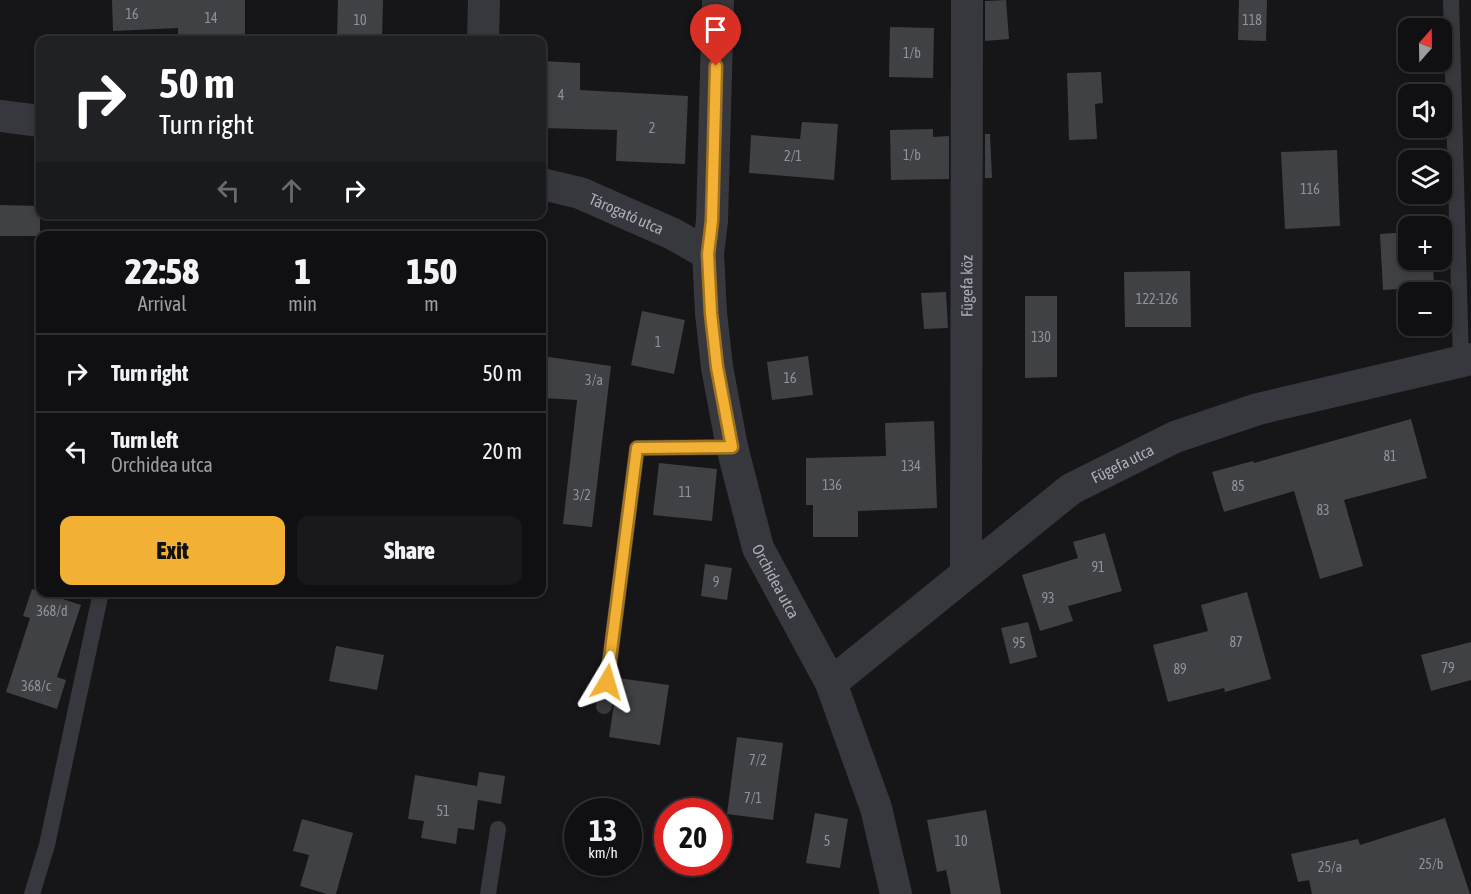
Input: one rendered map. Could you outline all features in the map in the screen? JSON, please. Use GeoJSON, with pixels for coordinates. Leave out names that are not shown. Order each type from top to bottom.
{"type":"FeatureCollection","features":[{"type":"Feature","properties":{"kind":"street"},"geometry":{"type":"LineString","coordinates":[[483,36],[484,0]]}},
{"type":"Feature","properties":{"kind":"street","name":"Orchidea utca"},"geometry":{"type":"LineString","coordinates":[[718,0],[712,221],[708,254],[717,367],[732,447],[758,548],[831,683],[876,808],[896,894]]}},
{"type":"Feature","properties":{"kind":"street","name":"Fügefa köz"},"geometry":{"type":"LineString","coordinates":[[966,572],[967,0]]}},
{"type":"Feature","properties":{"kind":"street"},"geometry":{"type":"LineString","coordinates":[[0,116],[36,120]]}},
{"type":"Feature","properties":{"kind":"street","name":"Tárogató utca"},"geometry":{"type":"LineString","coordinates":[[546,185],[580,193],[673,234],[708,254]]}},
{"type":"Feature","properties":{"kind":"street","name":"Fügefa utca"},"geometry":{"type":"LineString","coordinates":[[831,683],[1071,489],[1175,437],[1258,409],[1466,360]]}},
{"type":"Feature","properties":{"kind":"lane"},"geometry":{"type":"LineString","coordinates":[[1451,0],[1466,360]]}},
{"type":"Feature","properties":{"kind":"lane"},"geometry":{"type":"LineString","coordinates":[[604,706],[637,448],[732,447]]}},
{"type":"Feature","properties":{"kind":"lane"},"geometry":{"type":"LineString","coordinates":[[32,894],[47,845],[99,597]]}},
{"type":"Feature","properties":{"kind":"lane"},"geometry":{"type":"LineString","coordinates":[[488,894],[498,829]]}},
{"type":"Feature","properties":{"kind":"building"},"geometry":{"type":"Polygon","coordinates":[[[112,0],[245,0],[245,36],[178,36],[178,28],[113,31],[112,0]]]}},
{"type":"Feature","properties":{"kind":"building"},"geometry":{"type":"Polygon","coordinates":[[[338,0],[383,0],[382,36],[337,36],[338,0]]]}},
{"type":"Feature","properties":{"kind":"building"},"geometry":{"type":"Polygon","coordinates":[[[1006,0],[1009,39],[985,41],[985,1],[1006,0]]]}},
{"type":"Feature","properties":{"kind":"building"},"geometry":{"type":"Polygon","coordinates":[[[1239,0],[1267,0],[1266,41],[1238,40],[1239,0]]]}},
{"type":"Feature","properties":{"kind":"building"},"geometry":{"type":"Polygon","coordinates":[[[890,27],[934,28],[933,78],[889,77],[890,27]]]}},
{"type":"Feature","properties":{"kind":"building"},"geometry":{"type":"Polygon","coordinates":[[[546,61],[580,63],[580,90],[688,96],[685,164],[616,161],[617,130],[546,128],[546,61]]]}},
{"type":"Feature","properties":{"kind":"building"},"geometry":{"type":"Polygon","coordinates":[[[1101,72],[1103,103],[1095,104],[1097,139],[1069,140],[1067,73],[1101,72]]]}},
{"type":"Feature","properties":{"kind":"building"},"geometry":{"type":"Polygon","coordinates":[[[802,122],[838,124],[834,180],[749,173],[751,135],[800,139],[802,122]]]}},
{"type":"Feature","properties":{"kind":"building"},"geometry":{"type":"Polygon","coordinates":[[[933,129],[933,137],[949,136],[949,179],[891,180],[890,130],[933,129]]]}},
{"type":"Feature","properties":{"kind":"building"},"geometry":{"type":"Polygon","coordinates":[[[985,134],[990,134],[992,178],[985,178],[985,134]]]}},
{"type":"Feature","properties":{"kind":"building"},"geometry":{"type":"Polygon","coordinates":[[[1337,150],[1340,226],[1285,229],[1281,152],[1337,150]]]}},
{"type":"Feature","properties":{"kind":"building"},"geometry":{"type":"Polygon","coordinates":[[[0,205],[36,206],[36,219],[40,219],[40,231],[36,231],[36,236],[0,236],[0,205]]]}},
{"type":"Feature","properties":{"kind":"building"},"geometry":{"type":"Polygon","coordinates":[[[1398,233],[1398,270],[1433,270],[1434,282],[1398,282],[1398,289],[1383,290],[1380,234],[1398,233]]]}},
{"type":"Feature","properties":{"kind":"building"},"geometry":{"type":"Polygon","coordinates":[[[1190,271],[1191,327],[1125,327],[1124,272],[1190,271]]]}},
{"type":"Feature","properties":{"kind":"building"},"geometry":{"type":"Polygon","coordinates":[[[946,292],[948,328],[924,329],[921,293],[946,292]]]}},
{"type":"Feature","properties":{"kind":"building"},"geometry":{"type":"Polygon","coordinates":[[[1025,296],[1057,296],[1057,377],[1025,378],[1025,296]]]}},
{"type":"Feature","properties":{"kind":"building"},"geometry":{"type":"Polygon","coordinates":[[[642,311],[685,320],[674,374],[631,365],[642,311]]]}},
{"type":"Feature","properties":{"kind":"building"},"geometry":{"type":"Polygon","coordinates":[[[808,356],[813,395],[772,400],[767,362],[808,356]]]}},
{"type":"Feature","properties":{"kind":"building"},"geometry":{"type":"Polygon","coordinates":[[[546,357],[611,366],[592,527],[563,524],[577,400],[546,398],[546,357]]]}},
{"type":"Feature","properties":{"kind":"building"},"geometry":{"type":"Polygon","coordinates":[[[1411,419],[1427,478],[1344,500],[1363,566],[1320,579],[1294,491],[1224,512],[1212,472],[1253,461],[1254,463],[1411,419]]]}},
{"type":"Feature","properties":{"kind":"building"},"geometry":{"type":"Polygon","coordinates":[[[934,421],[937,508],[858,511],[858,537],[813,537],[813,505],[806,505],[806,458],[886,456],[885,423],[934,421]]]}},
{"type":"Feature","properties":{"kind":"building"},"geometry":{"type":"Polygon","coordinates":[[[659,463],[717,469],[712,521],[653,515],[659,463]]]}},
{"type":"Feature","properties":{"kind":"building"},"geometry":{"type":"Polygon","coordinates":[[[1105,533],[1122,591],[1068,606],[1073,621],[1040,631],[1022,575],[1078,558],[1073,542],[1105,533]]]}},
{"type":"Feature","properties":{"kind":"building"},"geometry":{"type":"Polygon","coordinates":[[[705,564],[732,568],[727,600],[701,596],[705,564]]]}},
{"type":"Feature","properties":{"kind":"building"},"geometry":{"type":"Polygon","coordinates":[[[32,589],[36,590],[36,597],[56,597],[81,605],[57,677],[66,680],[57,709],[6,692],[30,618],[23,616],[32,589]]]}},
{"type":"Feature","properties":{"kind":"building"},"geometry":{"type":"Polygon","coordinates":[[[1247,592],[1271,679],[1225,692],[1224,688],[1168,702],[1153,645],[1208,631],[1201,605],[1247,592]]]}},
{"type":"Feature","properties":{"kind":"building"},"geometry":{"type":"Polygon","coordinates":[[[1028,622],[1037,657],[1010,664],[1001,628],[1028,622]]]}},
{"type":"Feature","properties":{"kind":"building"},"geometry":{"type":"Polygon","coordinates":[[[1471,642],[1471,680],[1431,691],[1421,655],[1471,642]]]}},
{"type":"Feature","properties":{"kind":"building"},"geometry":{"type":"Polygon","coordinates":[[[336,646],[384,655],[377,690],[329,681],[336,646]]]}},
{"type":"Feature","properties":{"kind":"building"},"geometry":{"type":"Polygon","coordinates":[[[618,678],[669,685],[660,745],[609,737],[618,678]]]}},
{"type":"Feature","properties":{"kind":"building"},"geometry":{"type":"Polygon","coordinates":[[[737,737],[783,743],[773,820],[732,815],[732,798],[729,798],[737,737]]]}},
{"type":"Feature","properties":{"kind":"building"},"geometry":{"type":"Polygon","coordinates":[[[479,772],[505,776],[501,804],[478,800],[474,830],[458,828],[456,844],[421,838],[424,821],[408,819],[415,775],[477,786],[479,772]]]}},
{"type":"Feature","properties":{"kind":"building"},"geometry":{"type":"Polygon","coordinates":[[[986,810],[1001,894],[951,894],[946,870],[937,872],[927,820],[986,810]]]}},
{"type":"Feature","properties":{"kind":"building"},"geometry":{"type":"Polygon","coordinates":[[[815,813],[848,819],[840,868],[806,863],[815,813]]]}},
{"type":"Feature","properties":{"kind":"building"},"geometry":{"type":"Polygon","coordinates":[[[1445,818],[1470,894],[1312,894],[1309,880],[1298,882],[1291,854],[1358,839],[1360,845],[1445,818]]]}},
{"type":"Feature","properties":{"kind":"building"},"geometry":{"type":"Polygon","coordinates":[[[302,819],[353,833],[336,894],[327,894],[300,886],[309,855],[293,851],[302,819]]]}},
{"type":"Feature","properties":{"kind":"route"},"geometry":{"type":"LineString","coordinates":[[607,682],[637,448],[732,447],[717,367],[708,254],[712,221],[716,66]]}}]}
